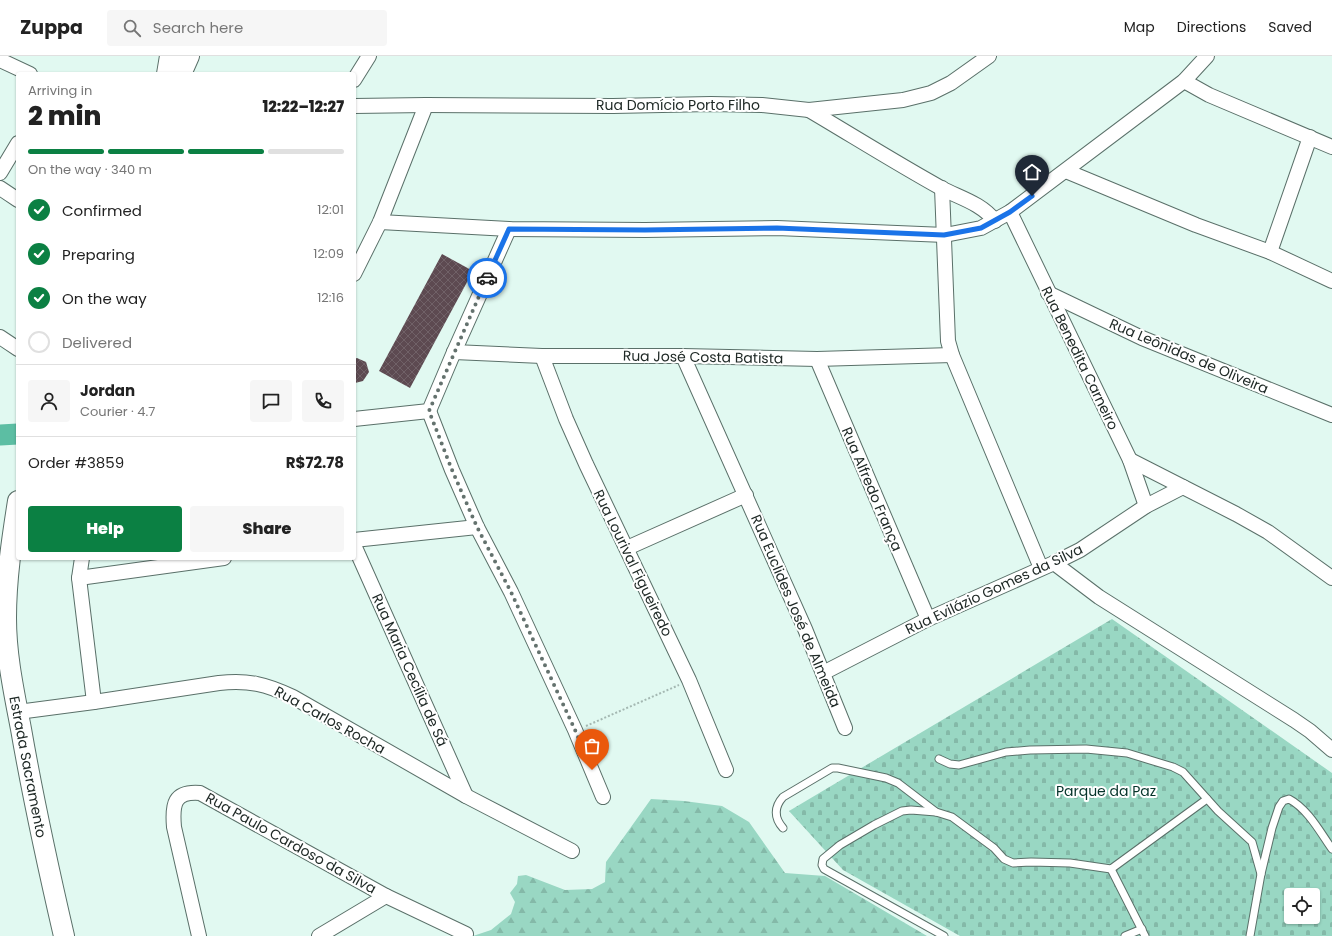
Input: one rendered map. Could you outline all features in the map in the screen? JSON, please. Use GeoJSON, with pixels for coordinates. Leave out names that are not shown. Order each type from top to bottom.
{"type":"FeatureCollection","features":[{"type":"Feature","properties":{"kind":"main road"},"geometry":{"type":"LineString","coordinates":[[167,72],[170,56]]}},
{"type":"Feature","properties":{"kind":"main road"},"geometry":{"type":"LineString","coordinates":[[182,72],[189,56]]}},
{"type":"Feature","properties":{"kind":"main road","name":"Estrada Sacramento"},"geometry":{"type":"LineString","coordinates":[[16,516],[8,577],[6,618],[10,668],[46,861],[64,936]]}},
{"type":"Feature","properties":{"kind":"street"},"geometry":{"type":"LineString","coordinates":[[356,77],[369,56]]}},
{"type":"Feature","properties":{"kind":"street","name":"Rua Domício Porto Filho"},"geometry":{"type":"LineString","coordinates":[[356,106],[762,105],[809,110],[903,100],[931,94],[951,83],[989,56]]}},
{"type":"Feature","properties":{"kind":"street"},"geometry":{"type":"LineString","coordinates":[[380,222],[509,229],[645,230],[777,228],[944,235],[981,228],[1010,212],[1066,171],[1184,81],[1207,56]]}},
{"type":"Feature","properties":{"kind":"street"},"geometry":{"type":"LineString","coordinates":[[0,60],[26,72]]}},
{"type":"Feature","properties":{"kind":"street"},"geometry":{"type":"LineString","coordinates":[[1184,81],[1208,95],[1332,147]]}},
{"type":"Feature","properties":{"kind":"street"},"geometry":{"type":"LineString","coordinates":[[356,270],[380,222],[426,105]]}},
{"type":"Feature","properties":{"kind":"street"},"geometry":{"type":"LineString","coordinates":[[809,110],[942,188],[982,208],[995,220]]}},
{"type":"Feature","properties":{"kind":"street"},"geometry":{"type":"LineString","coordinates":[[1270,252],[1310,137]]}},
{"type":"Feature","properties":{"kind":"street"},"geometry":{"type":"LineString","coordinates":[[0,173],[16,146]]}},
{"type":"Feature","properties":{"kind":"street"},"geometry":{"type":"LineString","coordinates":[[1066,171],[1196,225],[1270,252],[1332,281]]}},
{"type":"Feature","properties":{"kind":"street"},"geometry":{"type":"LineString","coordinates":[[0,188],[16,199]]}},
{"type":"Feature","properties":{"kind":"street"},"geometry":{"type":"LineString","coordinates":[[942,188],[948,341],[952,355],[1041,568]]}},
{"type":"Feature","properties":{"kind":"street","name":"Rua Benedita Carneiro"},"geometry":{"type":"LineString","coordinates":[[1010,212],[1130,460],[1146,506]]}},
{"type":"Feature","properties":{"kind":"street"},"geometry":{"type":"LineString","coordinates":[[509,229],[429,411],[452,470],[477,527],[511,592],[575,730],[603,797]]}},
{"type":"Feature","properties":{"kind":"street","name":"Rua Leônidas de Oliveira"},"geometry":{"type":"LineString","coordinates":[[1048,293],[1142,338],[1332,415]]}},
{"type":"Feature","properties":{"kind":"street"},"geometry":{"type":"LineString","coordinates":[[0,337],[16,348]]}},
{"type":"Feature","properties":{"kind":"street","name":"Rua José Costa Batista"},"geometry":{"type":"LineString","coordinates":[[454,352],[542,356],[683,356],[817,359],[952,355]]}},
{"type":"Feature","properties":{"kind":"street","name":"Rua Lourival Figueiredo"},"geometry":{"type":"LineString","coordinates":[[542,356],[569,426],[689,680],[726,770]]}},
{"type":"Feature","properties":{"kind":"street","name":"Rua Euclides José de Almeida"},"geometry":{"type":"LineString","coordinates":[[683,356],[805,629],[845,728]]}},
{"type":"Feature","properties":{"kind":"street","name":"Rua Alfredo França"},"geometry":{"type":"LineString","coordinates":[[817,359],[928,619]]}},
{"type":"Feature","properties":{"kind":"street"},"geometry":{"type":"LineString","coordinates":[[356,419],[429,411]]}},
{"type":"Feature","properties":{"kind":"street"},"geometry":{"type":"LineString","coordinates":[[1130,460],[1268,532],[1332,578]]}},
{"type":"Feature","properties":{"kind":"street","name":"Rua Evilázio Gomes da Silva"},"geometry":{"type":"LineString","coordinates":[[823,673],[928,619],[1080,550],[1146,506],[1183,487]]}},
{"type":"Feature","properties":{"kind":"street"},"geometry":{"type":"LineString","coordinates":[[627,548],[746,495]]}},
{"type":"Feature","properties":{"kind":"street"},"geometry":{"type":"LineString","coordinates":[[356,540],[477,527]]}},
{"type":"Feature","properties":{"kind":"street","name":"Rua Maria Cecília de Sá"},"geometry":{"type":"LineString","coordinates":[[356,549],[466,796]]}},
{"type":"Feature","properties":{"kind":"street"},"geometry":{"type":"LineString","coordinates":[[82,560],[80,578],[94,702]]}},
{"type":"Feature","properties":{"kind":"street"},"geometry":{"type":"LineString","coordinates":[[80,578],[210,560]]}},
{"type":"Feature","properties":{"kind":"street"},"geometry":{"type":"LineString","coordinates":[[1054,563],[1099,597],[1284,713],[1310,731],[1332,750]]}},
{"type":"Feature","properties":{"kind":"street","name":"Rua Carlos Rocha"},"geometry":{"type":"LineString","coordinates":[[18,712],[234,681],[256,683],[293,697],[466,796],[572,851]]}},
{"type":"Feature","properties":{"kind":"street","name":"Rua Paulo Cardoso da Silva"},"geometry":{"type":"LineString","coordinates":[[199,936],[174,827],[173,815],[175,803],[178,797],[185,793],[200,793],[386,896],[466,934]]}},
{"type":"Feature","properties":{"kind":"street"},"geometry":{"type":"LineString","coordinates":[[319,936],[386,896]]}},
{"type":"Feature","properties":{"kind":"lane"},"geometry":{"type":"LineString","coordinates":[[939,759],[950,764],[959,765],[1006,752],[1086,749],[1127,753],[1173,767],[1183,772],[1218,811],[1252,842],[1261,874]]}},
{"type":"Feature","properties":{"kind":"lane"},"geometry":{"type":"LineString","coordinates":[[783,828],[778,822],[776,812],[778,802],[783,797],[832,768],[886,778],[898,783],[936,812]]}},
{"type":"Feature","properties":{"kind":"lane"},"geometry":{"type":"LineString","coordinates":[[944,936],[824,870],[822,865],[823,859],[840,845],[874,825],[902,811],[911,810],[936,812],[952,817],[994,848],[1004,859],[1013,862],[1070,863],[1112,868],[1207,799]]}},
{"type":"Feature","properties":{"kind":"lane"},"geometry":{"type":"LineString","coordinates":[[1250,936],[1261,874],[1272,828],[1279,807],[1283,801],[1289,799],[1297,803],[1308,815],[1332,849]]}},
{"type":"Feature","properties":{"kind":"lane"},"geometry":{"type":"LineString","coordinates":[[1112,868],[1146,936]]}},
{"type":"Feature","properties":{"kind":"lane"},"geometry":{"type":"LineString","coordinates":[[1125,936],[1142,929]]}},
{"type":"Feature","properties":{"kind":"path"},"geometry":{"type":"LineString","coordinates":[[575,730],[689,680]]}},
{"type":"Feature","properties":{"kind":"green space","name":"Parque da Paz"},"geometry":{"type":"Polygon","coordinates":[[[1112,619],[1332,773],[1332,936],[960,936],[843,870],[789,811],[1112,619]]]}},
{"type":"Feature","properties":{"kind":"green space"},"geometry":{"type":"Polygon","coordinates":[[[651,799],[684,801],[722,806],[749,822],[785,873],[825,876],[927,936],[473,936],[491,930],[511,914],[515,902],[510,893],[517,884],[518,876],[526,875],[565,890],[592,889],[605,882],[606,862],[651,799]]]}},
{"type":"Feature","properties":{"kind":"building"},"geometry":{"type":"Polygon","coordinates":[[[442,254],[473,271],[410,388],[379,371],[442,254]]]}},
{"type":"Feature","properties":{"kind":"building"},"geometry":{"type":"Polygon","coordinates":[[[356,358],[366,362],[369,372],[363,381],[356,383],[356,358]]]}},
{"type":"Feature","properties":{"kind":"waterway"},"geometry":{"type":"LineString","coordinates":[[0,435],[16,434]]}},
{"type":"Feature","properties":{"kind":"way so far"},"geometry":{"type":"LineString","coordinates":[[487,278],[429,411],[452,470],[477,527],[511,592],[592,770]]}},
{"type":"Feature","properties":{"kind":"route"},"geometry":{"type":"LineString","coordinates":[[487,278],[509,229],[645,230],[777,228],[944,235],[981,228],[1010,212],[1032,196]]}}]}
